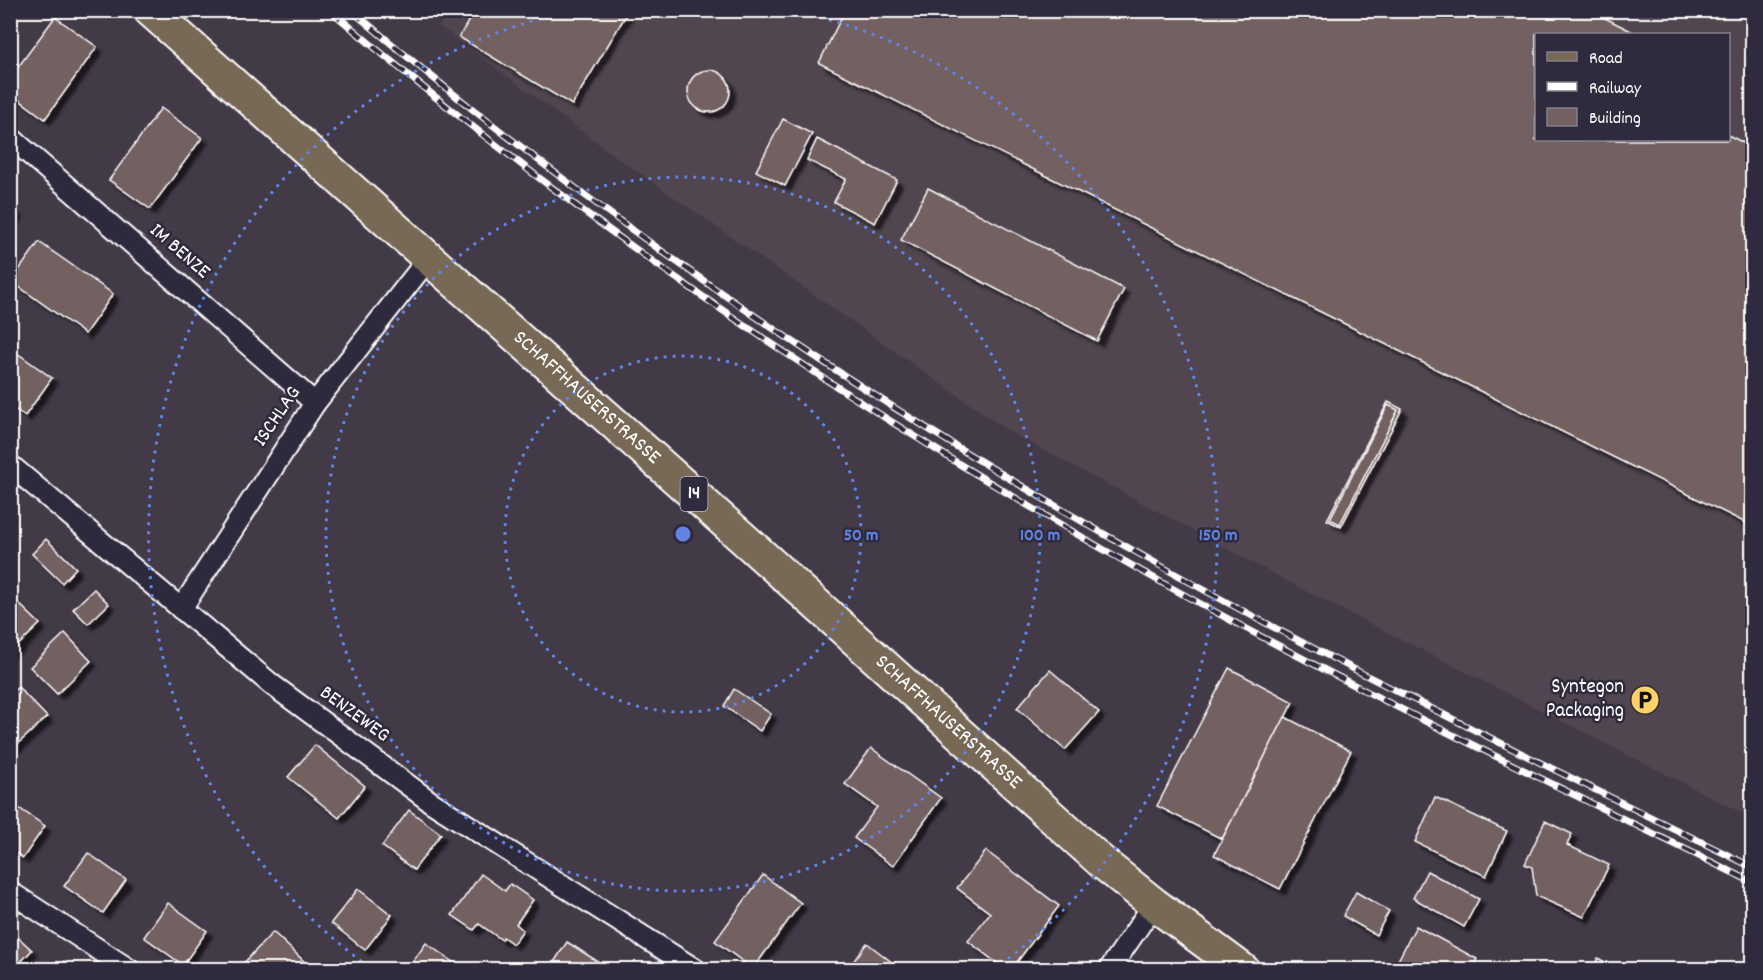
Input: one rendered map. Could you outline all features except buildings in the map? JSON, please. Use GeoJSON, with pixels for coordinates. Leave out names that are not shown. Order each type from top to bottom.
{"type":"FeatureCollection","features":[{"type":"Feature","properties":{"kind":"main road","name":"SCHAFFHAUSERSTRASSE"},"geometry":{"type":"LineString","coordinates":[[150,10],[746,540],[1104,864],[1243,969]]}},
{"type":"Feature","properties":{"kind":"street","name":"IM BENZE"},"geometry":{"type":"LineString","coordinates":[[10,137],[315,403]]}},
{"type":"Feature","properties":{"kind":"street","name":"ISCHLAG"},"geometry":{"type":"LineString","coordinates":[[181,609],[315,403],[428,259]]}},
{"type":"Feature","properties":{"kind":"street","name":"BENZEWEG"},"geometry":{"type":"LineString","coordinates":[[10,465],[271,684],[431,802],[696,969]]}},
{"type":"Feature","properties":{"kind":"street"},"geometry":{"type":"LineString","coordinates":[[10,892],[130,969]]}},
{"type":"Feature","properties":{"kind":"street"},"geometry":{"type":"LineString","coordinates":[[1109,969],[1154,904]]}},
{"type":"Feature","properties":{"kind":"shaded area","name":"Syntegon Packaging"},"geometry":{"type":"Polygon","coordinates":[[[448,10],[1745,10],[1752,15],[1752,818],[1298,587],[1010,432],[615,156],[439,26],[448,10]]]}},
{"type":"Feature","properties":{"kind":"railway"},"geometry":{"type":"LineString","coordinates":[[330,10],[528,170],[630,245],[735,319],[948,457],[1058,523],[1240,625],[1458,738],[1752,882]]}},
{"type":"Feature","properties":{"kind":"railway"},"geometry":{"type":"LineString","coordinates":[[351,10],[448,89],[647,241],[750,313],[961,449],[1068,513],[1248,614],[1463,724],[1752,867]]}},
{"type":"Feature","properties":{"kind":"place","name":"Syntegon Packaging"},"geometry":{"type":"Point","coordinates":[1645,700]}}]}
